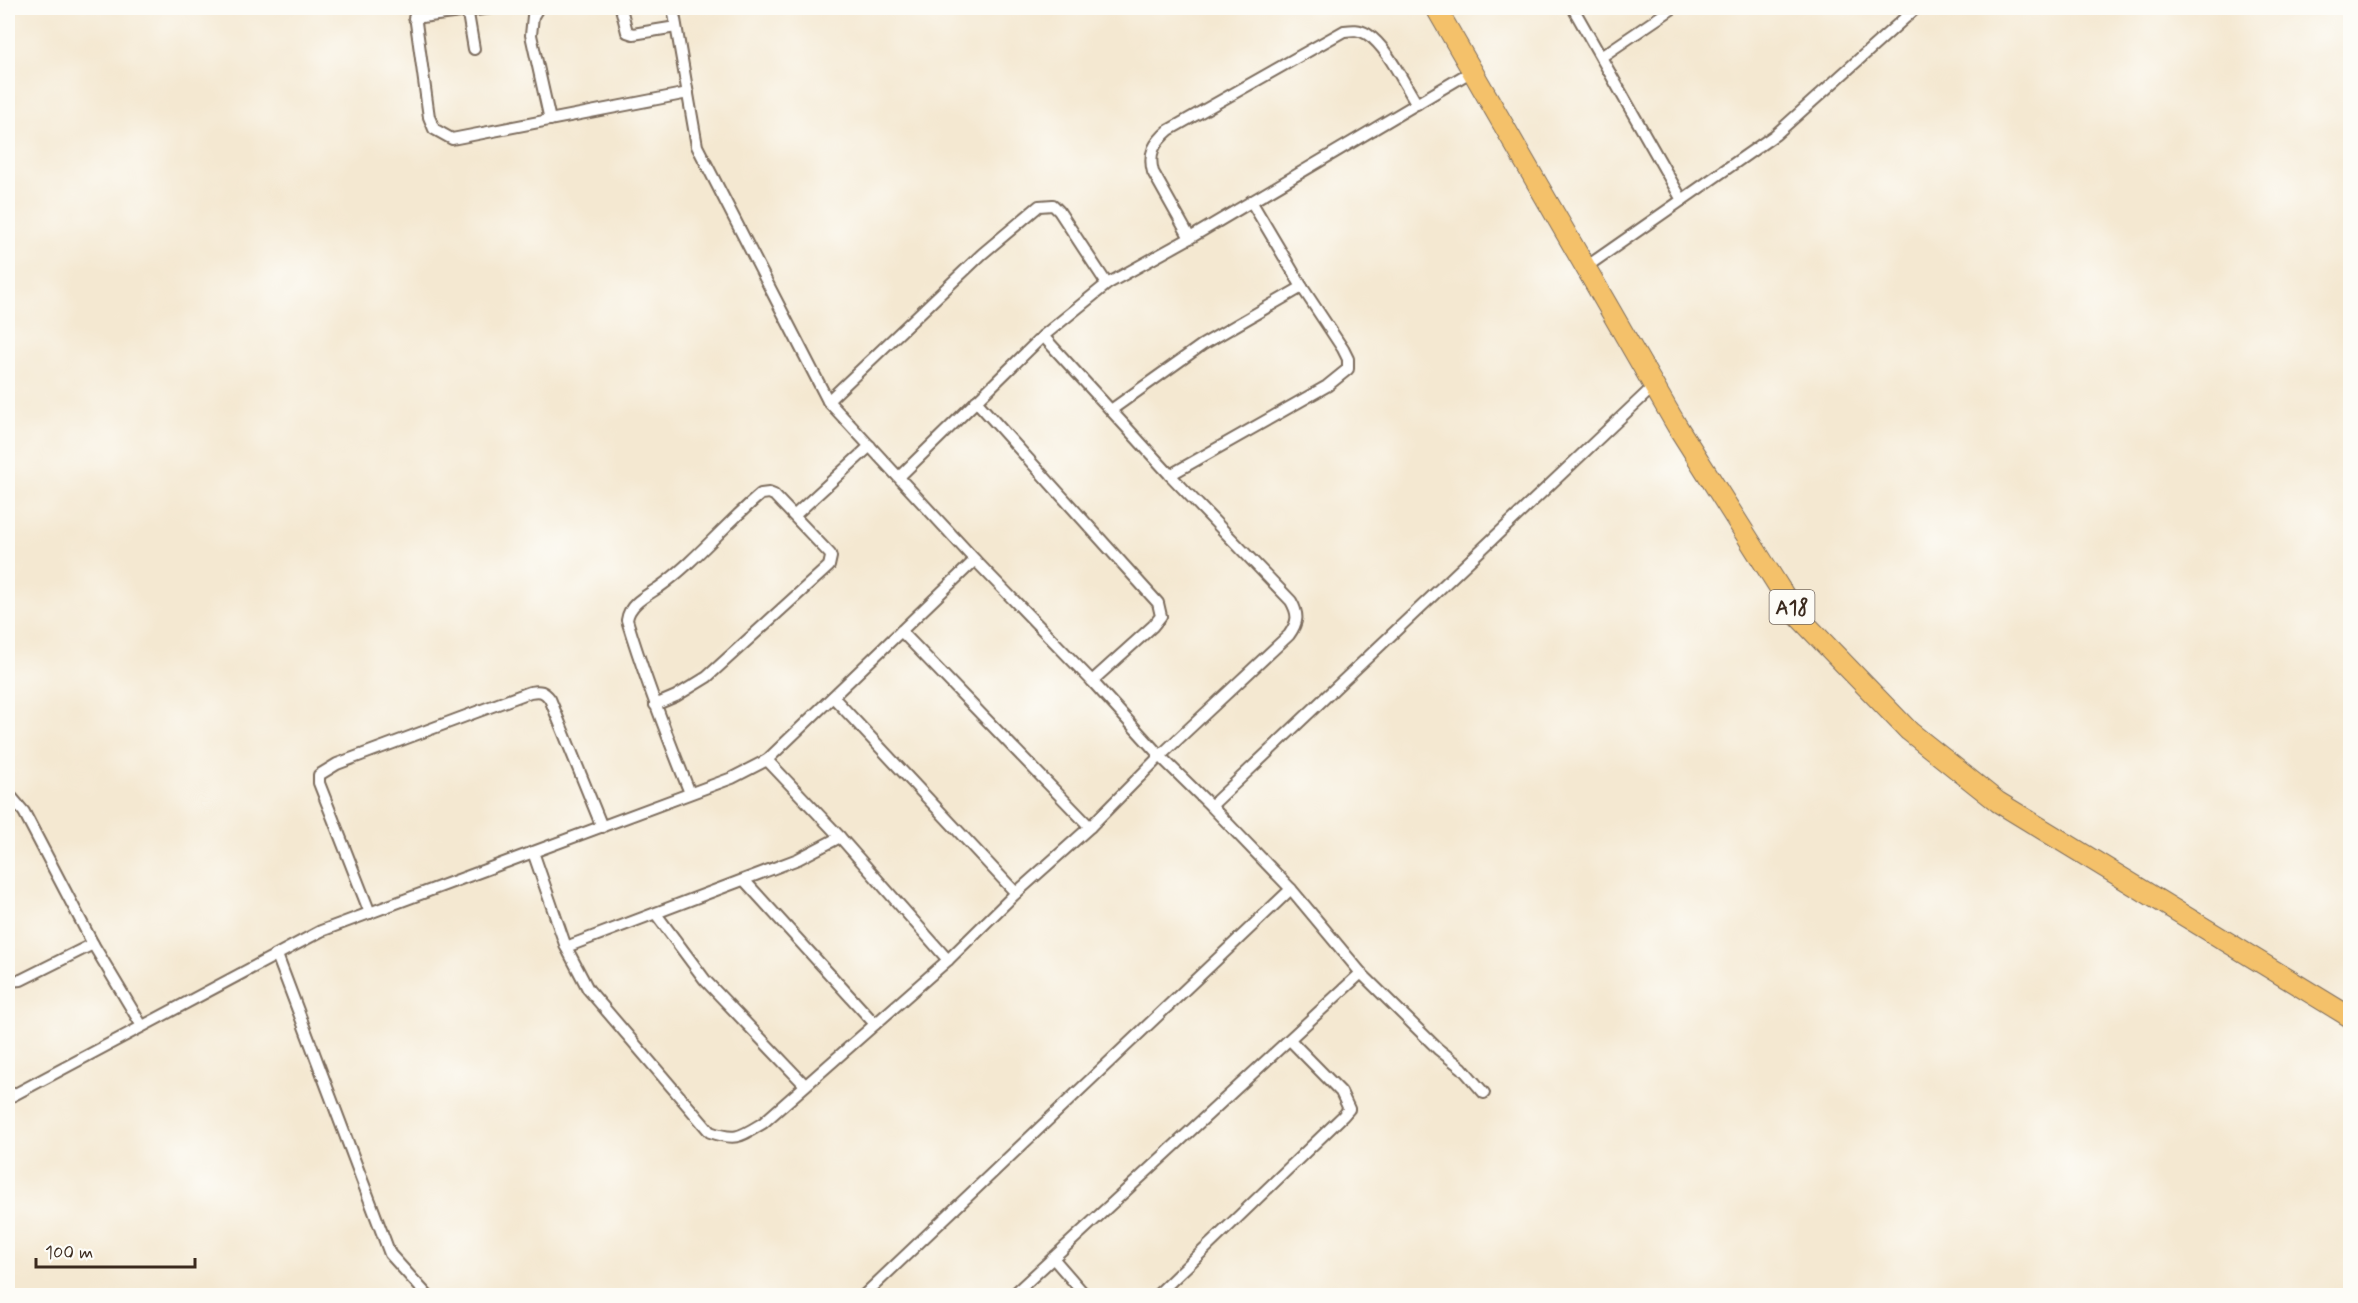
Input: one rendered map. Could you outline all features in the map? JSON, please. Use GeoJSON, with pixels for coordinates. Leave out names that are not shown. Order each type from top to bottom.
{"type":"FeatureCollection","features":[{"type":"Feature","properties":{"kind":"highway","name":"A18"},"geometry":{"type":"LineString","coordinates":[[1436,8],[1677,426],[1796,614],[1909,731],[1998,802],[2350,1017]]}},
{"type":"Feature","properties":{"kind":"street"},"geometry":{"type":"LineString","coordinates":[[491,8],[414,13],[429,117],[434,129],[452,139],[688,93]]}},
{"type":"Feature","properties":{"kind":"street"},"geometry":{"type":"LineString","coordinates":[[538,8],[533,16],[531,35],[550,120]]}},
{"type":"Feature","properties":{"kind":"street"},"geometry":{"type":"LineString","coordinates":[[621,8],[627,32],[633,34],[676,27]]}},
{"type":"Feature","properties":{"kind":"street"},"geometry":{"type":"LineString","coordinates":[[673,8],[697,146],[828,400],[1160,756],[1291,890],[1361,973],[1438,1049],[1462,1068],[1484,1092]]}},
{"type":"Feature","properties":{"kind":"street"},"geometry":{"type":"LineString","coordinates":[[1573,8],[1682,200]]}},
{"type":"Feature","properties":{"kind":"street"},"geometry":{"type":"LineString","coordinates":[[1601,57],[1673,8]]}},
{"type":"Feature","properties":{"kind":"street"},"geometry":{"type":"LineString","coordinates":[[1586,267],[1775,135],[1916,8]]}},
{"type":"Feature","properties":{"kind":"street"},"geometry":{"type":"LineString","coordinates":[[467,9],[474,49]]}},
{"type":"Feature","properties":{"kind":"street"},"geometry":{"type":"LineString","coordinates":[[1190,238],[1150,162],[1151,152],[1158,140],[1169,130],[1344,32],[1356,29],[1366,33],[1379,44],[1417,104]]}},
{"type":"Feature","properties":{"kind":"street"},"geometry":{"type":"LineString","coordinates":[[899,477],[1043,336],[1107,284],[1190,238],[1472,71]]}},
{"type":"Feature","properties":{"kind":"street"},"geometry":{"type":"LineString","coordinates":[[1170,475],[1327,386],[1348,369],[1348,359],[1343,349],[1302,287],[1251,201]]}},
{"type":"Feature","properties":{"kind":"street"},"geometry":{"type":"LineString","coordinates":[[828,400],[982,254],[1040,206],[1053,205],[1059,211],[1107,284]]}},
{"type":"Feature","properties":{"kind":"street"},"geometry":{"type":"LineString","coordinates":[[1111,410],[1202,345],[1302,287]]}},
{"type":"Feature","properties":{"kind":"street"},"geometry":{"type":"LineString","coordinates":[[533,852],[566,947],[588,989],[710,1132],[729,1138],[746,1134],[764,1123],[948,960],[1289,635],[1296,625],[1298,613],[1291,601],[1170,475],[1043,336]]}},
{"type":"Feature","properties":{"kind":"street"},"geometry":{"type":"LineString","coordinates":[[1211,806],[1654,386]]}},
{"type":"Feature","properties":{"kind":"street"},"geometry":{"type":"LineString","coordinates":[[976,401],[1158,603],[1161,616],[1153,626],[1092,681]]}},
{"type":"Feature","properties":{"kind":"street"},"geometry":{"type":"LineString","coordinates":[[795,515],[870,446]]}},
{"type":"Feature","properties":{"kind":"street"},"geometry":{"type":"LineString","coordinates":[[655,705],[676,696],[707,677],[829,566],[830,554],[774,495],[761,494],[674,576],[631,608],[627,620],[655,705],[690,793]]}},
{"type":"Feature","properties":{"kind":"street"},"geometry":{"type":"LineString","coordinates":[[8,1098],[321,931],[732,778],[767,760],[975,560]]}},
{"type":"Feature","properties":{"kind":"street"},"geometry":{"type":"LineString","coordinates":[[901,631],[1090,827]]}},
{"type":"Feature","properties":{"kind":"street"},"geometry":{"type":"LineString","coordinates":[[370,913],[319,783],[320,775],[337,765],[530,692],[539,690],[546,693],[550,699],[602,827]]}},
{"type":"Feature","properties":{"kind":"street"},"geometry":{"type":"LineString","coordinates":[[833,697],[1016,893]]}},
{"type":"Feature","properties":{"kind":"street"},"geometry":{"type":"LineString","coordinates":[[767,760],[840,837],[948,960]]}},
{"type":"Feature","properties":{"kind":"street"},"geometry":{"type":"LineString","coordinates":[[8,793],[24,812],[93,944],[142,1026]]}},
{"type":"Feature","properties":{"kind":"street"},"geometry":{"type":"LineString","coordinates":[[566,947],[798,859],[840,837]]}},
{"type":"Feature","properties":{"kind":"street"},"geometry":{"type":"LineString","coordinates":[[744,880],[875,1024]]}},
{"type":"Feature","properties":{"kind":"street"},"geometry":{"type":"LineString","coordinates":[[863,1296],[1291,890]]}},
{"type":"Feature","properties":{"kind":"street"},"geometry":{"type":"LineString","coordinates":[[656,914],[705,980],[805,1085]]}},
{"type":"Feature","properties":{"kind":"street"},"geometry":{"type":"LineString","coordinates":[[8,981],[21,980],[93,944]]}},
{"type":"Feature","properties":{"kind":"street"},"geometry":{"type":"LineString","coordinates":[[277,955],[390,1254],[428,1296]]}},
{"type":"Feature","properties":{"kind":"street"},"geometry":{"type":"LineString","coordinates":[[1012,1296],[1361,973]]}},
{"type":"Feature","properties":{"kind":"street"},"geometry":{"type":"LineString","coordinates":[[1156,1296],[1343,1116],[1348,1108],[1341,1092],[1290,1040]]}},
{"type":"Feature","properties":{"kind":"street"},"geometry":{"type":"LineString","coordinates":[[1053,1258],[1086,1296]]}}]}
